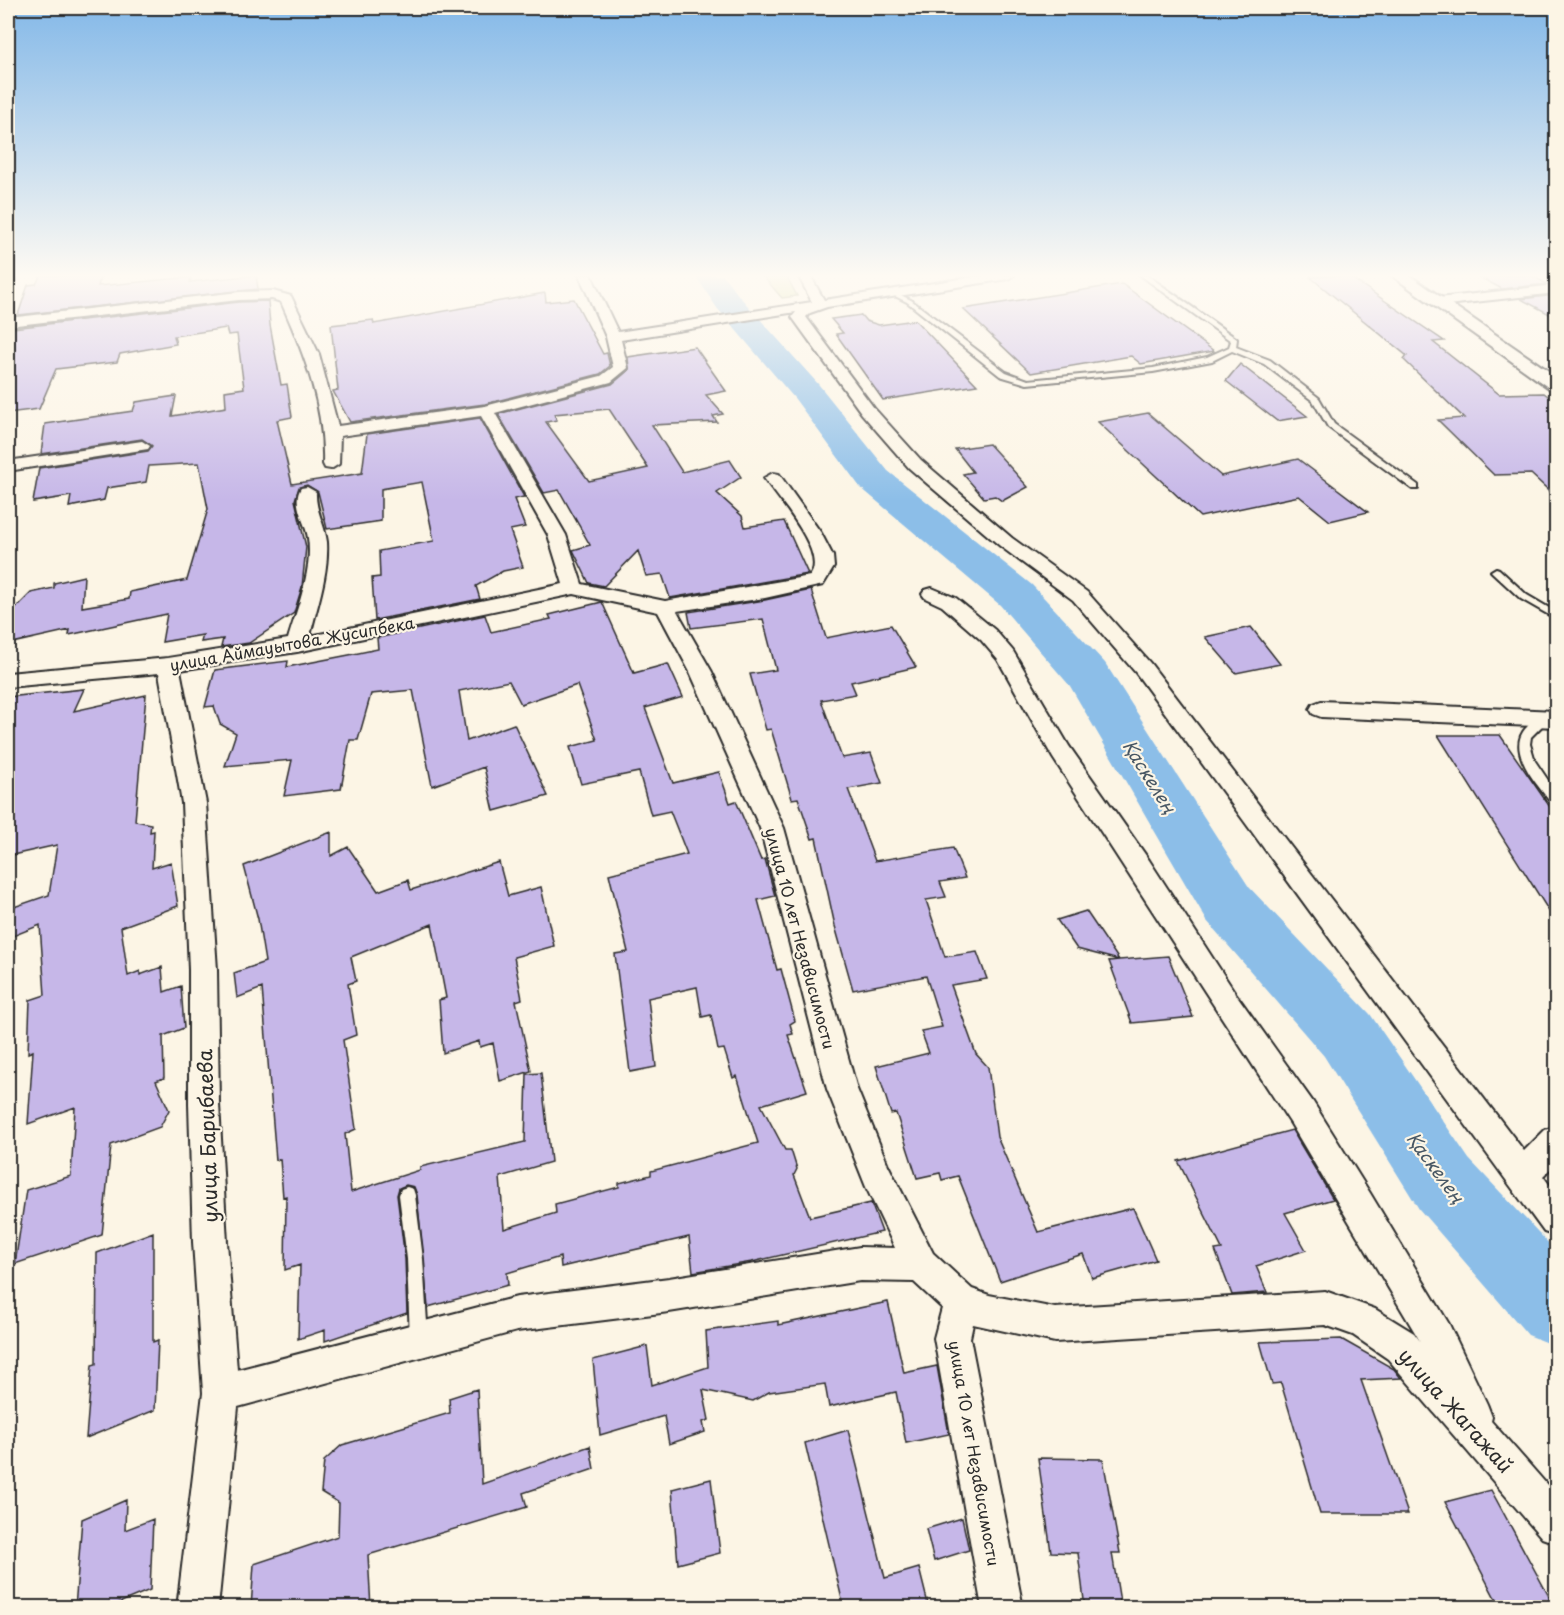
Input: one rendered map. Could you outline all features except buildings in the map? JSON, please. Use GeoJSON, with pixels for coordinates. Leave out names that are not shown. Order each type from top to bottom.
{"type":"FeatureCollection","features":[{"type":"Feature","properties":{"kind":"street"},"geometry":{"type":"LineString","coordinates":[[310,350],[331,432],[331,464]]}},
{"type":"Feature","properties":{"kind":"street"},"geometry":{"type":"LineString","coordinates":[[331,432],[486,411],[587,385],[616,374],[621,368],[617,350]]}},
{"type":"Feature","properties":{"kind":"street"},"geometry":{"type":"LineString","coordinates":[[823,350],[868,411],[915,464],[1006,542],[1080,596],[1143,668],[1557,1220]]}},
{"type":"Feature","properties":{"kind":"street"},"geometry":{"type":"LineString","coordinates":[[1508,350],[1557,384]]}},
{"type":"Feature","properties":{"kind":"street"},"geometry":{"type":"LineString","coordinates":[[486,411],[557,535],[574,588],[665,607],[765,592],[816,581],[823,572],[824,557],[809,529],[772,478]]}},
{"type":"Feature","properties":{"kind":"street"},"geometry":{"type":"LineString","coordinates":[[8,466],[142,446]]}},
{"type":"Feature","properties":{"kind":"street"},"geometry":{"type":"LineString","coordinates":[[297,645],[312,590],[317,537],[305,505],[307,492]]}},
{"type":"Feature","properties":{"kind":"street","name":"улица Аймауытова Жусипбека"},"geometry":{"type":"LineString","coordinates":[[8,680],[168,665],[297,645],[574,588]]}},
{"type":"Feature","properties":{"kind":"street"},"geometry":{"type":"LineString","coordinates":[[932,594],[957,609],[988,635],[1006,656],[1061,752],[1140,867],[1226,1003],[1302,1113],[1359,1204],[1437,1336],[1485,1441]]}},
{"type":"Feature","properties":{"kind":"street","name":"улица 10 лет Независимости"},"geometry":{"type":"LineString","coordinates":[[665,607],[701,672],[772,828],[842,1089],[877,1176],[921,1265],[961,1302],[952,1338],[1004,1608]]}},
{"type":"Feature","properties":{"kind":"street","name":"улица Барибаева"},"geometry":{"type":"LineString","coordinates":[[168,665],[194,802],[203,970],[204,1104],[209,1219],[221,1394],[197,1608]]}},
{"type":"Feature","properties":{"kind":"street"},"geometry":{"type":"LineString","coordinates":[[1321,710],[1549,719]]}},
{"type":"Feature","properties":{"kind":"street"},"geometry":{"type":"LineString","coordinates":[[1523,1174],[1557,1142]]}},
{"type":"Feature","properties":{"kind":"street"},"geometry":{"type":"LineString","coordinates":[[221,1394],[517,1314],[669,1295],[860,1264],[921,1265]]}},
{"type":"Feature","properties":{"kind":"street","name":"улица Жагажай"},"geometry":{"type":"LineString","coordinates":[[961,1302],[989,1312],[1055,1325],[1325,1308],[1363,1321],[1401,1346],[1557,1524]]}},
{"type":"Feature","properties":{"kind":"lane"},"geometry":{"type":"LineString","coordinates":[[973,350],[1003,374],[1027,382],[1153,370],[1209,358],[1227,350]]}},
{"type":"Feature","properties":{"kind":"lane"},"geometry":{"type":"LineString","coordinates":[[1238,350],[1267,362],[1316,400],[1331,425],[1415,487]]}},
{"type":"Feature","properties":{"kind":"lane"},"geometry":{"type":"LineString","coordinates":[[1496,571],[1524,597],[1557,616]]}},
{"type":"Feature","properties":{"kind":"lane"},"geometry":{"type":"LineString","coordinates":[[1549,719],[1525,736],[1524,745],[1527,758],[1557,801]]}},
{"type":"Feature","properties":{"kind":"lane"},"geometry":{"type":"LineString","coordinates":[[407,1195],[415,1259],[419,1340]]}},
{"type":"Feature","properties":{"kind":"waterway","name":"Қаскелең"},"geometry":{"type":"LineString","coordinates":[[770,350],[807,392],[874,479],[1016,595],[1088,675],[1228,904],[1347,1035],[1444,1184],[1556,1307]]}}]}
